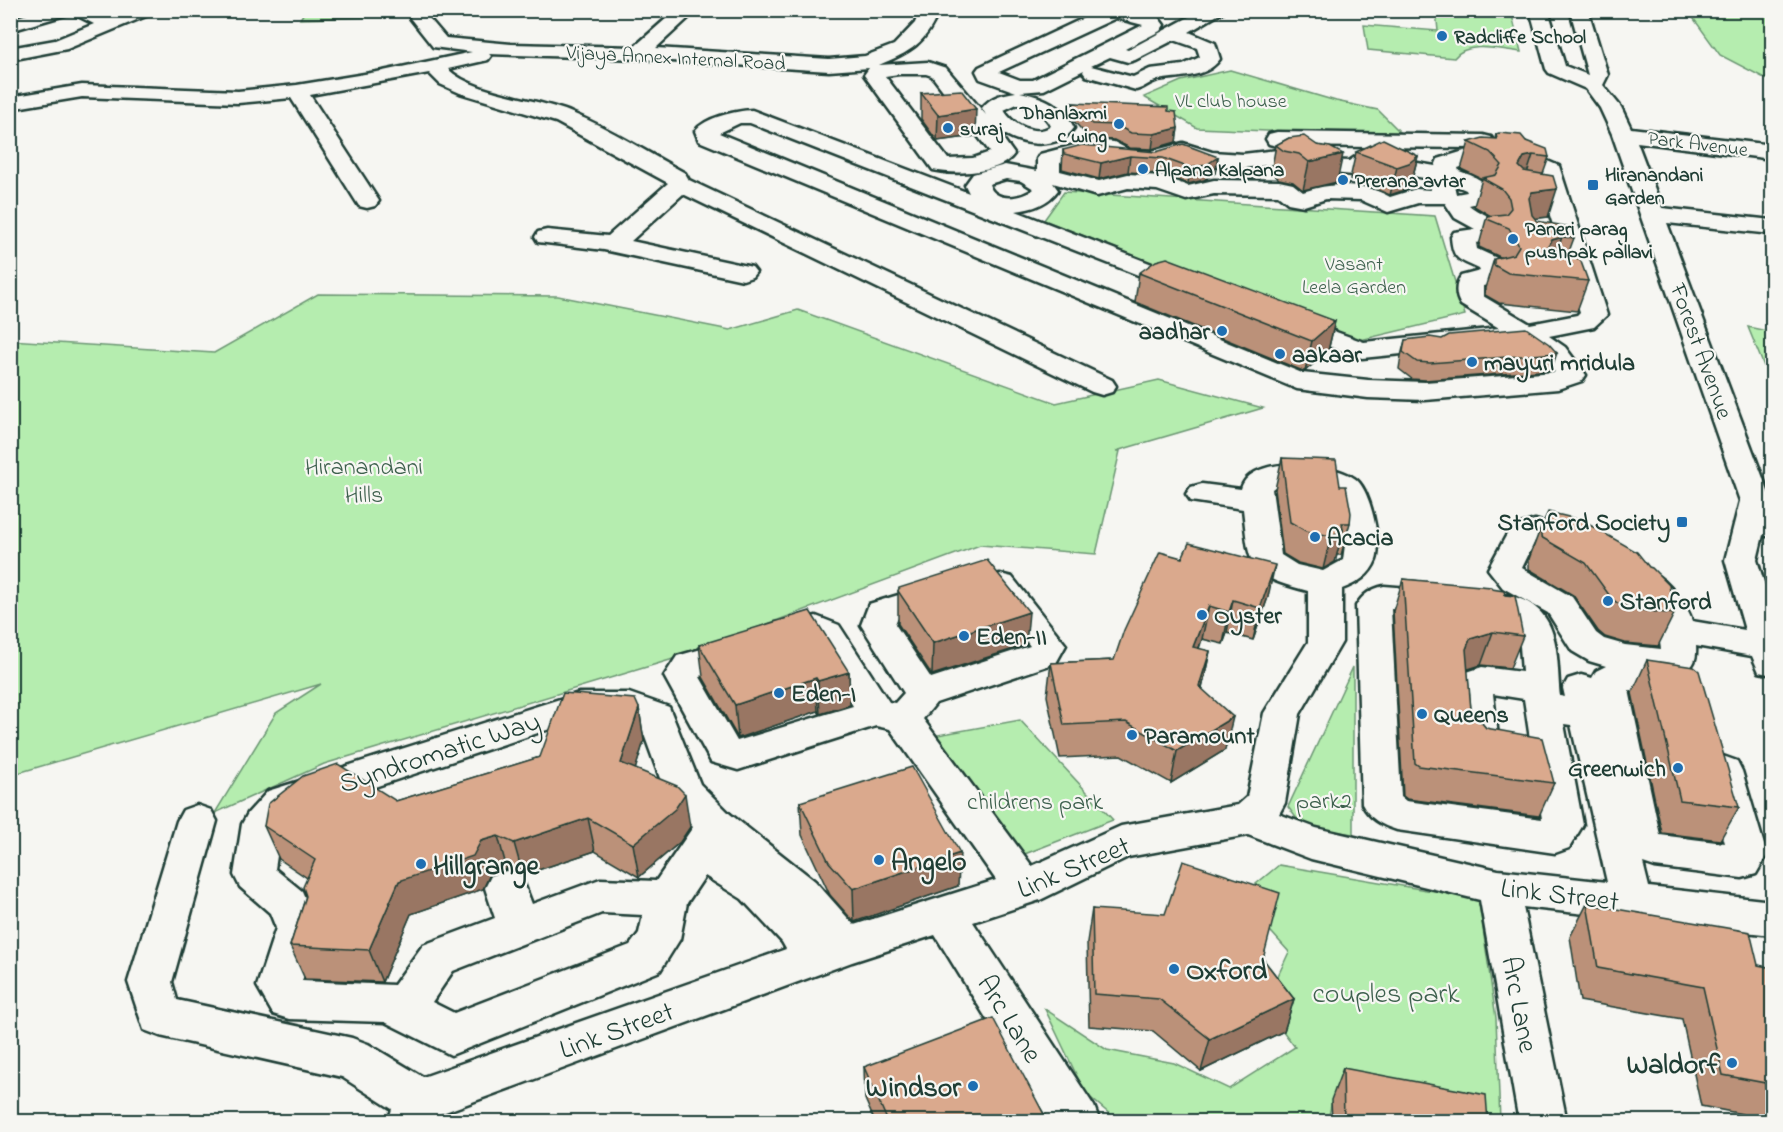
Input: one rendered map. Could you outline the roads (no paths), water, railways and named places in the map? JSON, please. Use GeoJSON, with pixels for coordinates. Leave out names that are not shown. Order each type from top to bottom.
{"type":"FeatureCollection","features":[{"type":"Feature","properties":{"kind":"street"},"geometry":{"type":"LineString","coordinates":[[10,26],[65,10]]}},
{"type":"Feature","properties":{"kind":"street"},"geometry":{"type":"LineString","coordinates":[[79,10],[104,22],[104,27]]}},
{"type":"Feature","properties":{"kind":"street"},"geometry":{"type":"LineString","coordinates":[[10,54],[60,45],[144,10]]}},
{"type":"Feature","properties":{"kind":"street","name":"Vijaya Annex Internal Road"},"geometry":{"type":"LineString","coordinates":[[423,10],[419,18],[440,44],[511,50],[639,54],[829,65],[868,62],[901,50],[924,25],[930,10]]}},
{"type":"Feature","properties":{"kind":"street"},"geometry":{"type":"LineString","coordinates":[[639,54],[688,10]]}},
{"type":"Feature","properties":{"kind":"street"},"geometry":{"type":"LineString","coordinates":[[1134,10],[1160,17],[1196,13]]}},
{"type":"Feature","properties":{"kind":"street"},"geometry":{"type":"LineString","coordinates":[[1539,10],[1556,69],[1593,86],[1598,75],[1579,10]]}},
{"type":"Feature","properties":{"kind":"street"},"geometry":{"type":"LineString","coordinates":[[1108,50],[1154,25],[1151,21],[1113,12],[986,71],[987,75],[1017,86],[1037,86],[1108,50],[1128,56]]}},
{"type":"Feature","properties":{"kind":"street"},"geometry":{"type":"LineString","coordinates":[[1039,102],[1172,33],[1196,13]]}},
{"type":"Feature","properties":{"kind":"street"},"geometry":{"type":"LineString","coordinates":[[1094,72],[1136,84],[1150,75],[1188,71],[1210,59],[1208,47],[1204,44],[1172,33]]}},
{"type":"Feature","properties":{"kind":"street"},"geometry":{"type":"LineString","coordinates":[[901,50],[919,49],[937,52],[995,105]]}},
{"type":"Feature","properties":{"kind":"street"},"geometry":{"type":"LineString","coordinates":[[10,103],[82,90],[238,97],[297,91],[434,67],[511,50]]}},
{"type":"Feature","properties":{"kind":"street"},"geometry":{"type":"LineString","coordinates":[[434,67],[447,80],[467,89],[523,104],[572,121],[678,178],[681,184],[1102,386]]}},
{"type":"Feature","properties":{"kind":"street"},"geometry":{"type":"LineString","coordinates":[[899,68],[934,70],[970,109],[1003,154],[992,162],[952,168],[941,165],[874,75],[877,71],[899,68]]}},
{"type":"Feature","properties":{"kind":"street","name":"Forest Avenue"},"geometry":{"type":"LineString","coordinates":[[1593,86],[1610,107],[1627,144],[1764,514],[1741,560],[1770,655]]}},
{"type":"Feature","properties":{"kind":"street"},"geometry":{"type":"LineString","coordinates":[[297,91],[368,201]]}},
{"type":"Feature","properties":{"kind":"street"},"geometry":{"type":"LineString","coordinates":[[970,109],[995,105],[1017,98],[1039,102],[1061,122],[1063,128],[1050,136],[1026,136],[1016,133],[994,113],[995,105]]}},
{"type":"Feature","properties":{"kind":"street"},"geometry":{"type":"LineString","coordinates":[[1202,291],[1148,271],[982,201],[895,171],[752,116],[736,117],[706,131],[707,136],[850,197],[1297,381],[1373,389],[1425,391],[1558,381],[1572,375],[1556,353],[1526,333],[1470,299],[1470,281],[1495,276],[1490,264],[1465,253],[1463,237],[1488,235],[1486,224],[1461,213],[1455,201],[1479,196],[1480,193],[1474,185],[1448,175],[1446,164],[1490,151],[1520,154],[1551,171],[1545,194],[1563,240],[1572,278],[1594,315],[1585,321],[1526,333],[1362,350],[1266,315]]}},
{"type":"Feature","properties":{"kind":"street"},"geometry":{"type":"LineString","coordinates":[[1059,132],[1126,135]]}},
{"type":"Feature","properties":{"kind":"street"},"geometry":{"type":"LineString","coordinates":[[1149,135],[1205,137]]}},
{"type":"Feature","properties":{"kind":"street"},"geometry":{"type":"LineString","coordinates":[[1020,173],[1026,136]]}},
{"type":"Feature","properties":{"kind":"street"},"geometry":{"type":"LineString","coordinates":[[1246,188],[1243,161],[1245,138],[1506,142],[1518,147],[1520,154]]}},
{"type":"Feature","properties":{"kind":"street","name":"Park Avenue"},"geometry":{"type":"LineString","coordinates":[[1627,144],[1773,152]]}},
{"type":"Feature","properties":{"kind":"street","name":"Park Avenue"},"geometry":{"type":"LineString","coordinates":[[1627,144],[1773,168]]}},
{"type":"Feature","properties":{"kind":"street"},"geometry":{"type":"LineString","coordinates":[[1094,147],[1106,147],[1125,156],[1154,158],[1183,150],[1209,159],[1243,161],[1302,154],[1321,166],[1353,168],[1369,158],[1380,157],[1406,168],[1440,174],[1444,195],[1438,198],[1416,196],[1388,205],[1366,193],[1324,192],[1304,199],[1296,198],[1285,189],[1214,187],[1186,193],[1161,183],[1128,181],[1097,189],[1080,182],[1049,175],[1048,159],[1094,147]]}},
{"type":"Feature","properties":{"kind":"street"},"geometry":{"type":"LineString","coordinates":[[850,197],[895,171]]}},
{"type":"Feature","properties":{"kind":"street"},"geometry":{"type":"LineString","coordinates":[[1020,173],[1034,177],[1043,183],[1046,190],[1042,196],[1031,202],[1016,204],[982,201],[977,186],[981,179],[992,174],[1020,173]]}},
{"type":"Feature","properties":{"kind":"street"},"geometry":{"type":"LineString","coordinates":[[613,244],[681,184]]}},
{"type":"Feature","properties":{"kind":"street"},"geometry":{"type":"LineString","coordinates":[[1652,214],[1773,228]]}},
{"type":"Feature","properties":{"kind":"street"},"geometry":{"type":"LineString","coordinates":[[1539,224],[1563,240]]}},
{"type":"Feature","properties":{"kind":"street"},"geometry":{"type":"LineString","coordinates":[[547,237],[613,244],[743,272]]}},
{"type":"Feature","properties":{"kind":"street"},"geometry":{"type":"LineString","coordinates":[[1103,302],[1148,271]]}},
{"type":"Feature","properties":{"kind":"street"},"geometry":{"type":"LineString","coordinates":[[1362,350],[1373,389]]}},
{"type":"Feature","properties":{"kind":"street"},"geometry":{"type":"LineString","coordinates":[[1294,473],[1340,481],[1350,490],[1363,548],[1360,561],[1346,575],[1325,583],[1299,578],[1271,565],[1265,558],[1256,487],[1268,477],[1294,473]]}},
{"type":"Feature","properties":{"kind":"street"},"geometry":{"type":"LineString","coordinates":[[1202,494],[1258,501]]}},
{"type":"Feature","properties":{"kind":"street"},"geometry":{"type":"LineString","coordinates":[[1535,530],[1580,543],[1636,575],[1672,612],[1677,631],[1679,658],[1672,663],[1602,654],[1585,643],[1567,612],[1557,602],[1510,577],[1505,569],[1522,534],[1535,530]]}},
{"type":"Feature","properties":{"kind":"street"},"geometry":{"type":"LineString","coordinates":[[1250,819],[1265,803],[1282,713],[1324,642],[1325,583]]}},
{"type":"Feature","properties":{"kind":"street"},"geometry":{"type":"LineString","coordinates":[[1384,597],[1512,608],[1525,617],[1536,631],[1542,697],[1563,825],[1556,837],[1397,815],[1382,804],[1374,606],[1384,597]]}},
{"type":"Feature","properties":{"kind":"street"},"geometry":{"type":"LineString","coordinates":[[901,708],[738,756],[724,752],[682,676],[690,665],[816,628],[827,633],[901,708],[1025,888]]}},
{"type":"Feature","properties":{"kind":"street"},"geometry":{"type":"LineString","coordinates":[[1677,631],[1770,655]]}},
{"type":"Feature","properties":{"kind":"street"},"geometry":{"type":"LineString","coordinates":[[1594,708],[1642,844],[1655,851],[1742,862],[1747,855],[1700,696],[1688,687],[1618,675],[1609,680],[1594,708],[1632,902]]}},
{"type":"Feature","properties":{"kind":"street"},"geometry":{"type":"LineString","coordinates":[[1552,758],[1486,749],[1480,743],[1474,683],[1482,680],[1542,697],[1594,708]]}},
{"type":"Feature","properties":{"kind":"street","name":"Syndromatic Way"},"geometry":{"type":"LineString","coordinates":[[579,706],[629,706],[656,717],[684,792],[708,838],[667,899],[659,939],[645,958],[451,1035],[389,1003],[289,1000],[279,986],[297,928],[287,903],[254,875],[262,824],[282,802],[579,706]]}},
{"type":"Feature","properties":{"kind":"street","name":"Link Street"},"geometry":{"type":"LineString","coordinates":[[415,1111],[830,952],[1025,888],[1121,842],[1250,819],[1311,843],[1498,887],[1773,918]]}},
{"type":"Feature","properties":{"kind":"street"},"geometry":{"type":"LineString","coordinates":[[197,821],[150,982],[160,1016],[352,1059],[415,1111]]}},
{"type":"Feature","properties":{"kind":"street"},"geometry":{"type":"LineString","coordinates":[[708,838],[797,929],[830,952]]}},
{"type":"Feature","properties":{"kind":"street","name":"Arc Lane"},"geometry":{"type":"LineString","coordinates":[[1498,887],[1543,1122]]}},
{"type":"Feature","properties":{"kind":"street"},"geometry":{"type":"LineString","coordinates":[[506,888],[519,927]]}},
{"type":"Feature","properties":{"kind":"street"},"geometry":{"type":"LineString","coordinates":[[403,1009],[438,958],[600,896],[667,899]]}},
{"type":"Feature","properties":{"kind":"street","name":"Arc Lane"},"geometry":{"type":"LineString","coordinates":[[945,914],[1077,1122]]}},
{"type":"Feature","properties":{"kind":"place","name":"Radcliffe School"},"geometry":{"type":"Point","coordinates":[1442,36]}},
{"type":"Feature","properties":{"kind":"place","name":"Dhanlaxmi c wing"},"geometry":{"type":"Point","coordinates":[1119,124]}},
{"type":"Feature","properties":{"kind":"place","name":"suraj"},"geometry":{"type":"Point","coordinates":[948,128]}},
{"type":"Feature","properties":{"kind":"place","name":"Alpana Kalpana"},"geometry":{"type":"Point","coordinates":[1143,169]}},
{"type":"Feature","properties":{"kind":"place","name":"Prerana avtar"},"geometry":{"type":"Point","coordinates":[1343,180]}},
{"type":"Feature","properties":{"kind":"place","name":"Hiranandani Garden"},"geometry":{"type":"Point","coordinates":[1593,185]}},
{"type":"Feature","properties":{"kind":"place","name":"Paneri parag pushpak pallavi"},"geometry":{"type":"Point","coordinates":[1513,239]}},
{"type":"Feature","properties":{"kind":"place","name":"aadhar"},"geometry":{"type":"Point","coordinates":[1222,331]}},
{"type":"Feature","properties":{"kind":"place","name":"aakaar"},"geometry":{"type":"Point","coordinates":[1280,354]}},
{"type":"Feature","properties":{"kind":"place","name":"mayuri mridula"},"geometry":{"type":"Point","coordinates":[1472,362]}},
{"type":"Feature","properties":{"kind":"place","name":"Stanford Society"},"geometry":{"type":"Point","coordinates":[1682,522]}},
{"type":"Feature","properties":{"kind":"place","name":"Acacia"},"geometry":{"type":"Point","coordinates":[1315,537]}},
{"type":"Feature","properties":{"kind":"place","name":"Stanford"},"geometry":{"type":"Point","coordinates":[1608,601]}},
{"type":"Feature","properties":{"kind":"place","name":"Oyster"},"geometry":{"type":"Point","coordinates":[1202,615]}},
{"type":"Feature","properties":{"kind":"place","name":"Eden-II"},"geometry":{"type":"Point","coordinates":[964,636]}},
{"type":"Feature","properties":{"kind":"place","name":"Eden-I"},"geometry":{"type":"Point","coordinates":[779,693]}},
{"type":"Feature","properties":{"kind":"place","name":"Queens"},"geometry":{"type":"Point","coordinates":[1422,714]}},
{"type":"Feature","properties":{"kind":"place","name":"Paramount"},"geometry":{"type":"Point","coordinates":[1132,735]}},
{"type":"Feature","properties":{"kind":"place","name":"Greenwich"},"geometry":{"type":"Point","coordinates":[1678,768]}},
{"type":"Feature","properties":{"kind":"place","name":"Angelo"},"geometry":{"type":"Point","coordinates":[879,860]}},
{"type":"Feature","properties":{"kind":"place","name":"Hillgrange"},"geometry":{"type":"Point","coordinates":[421,864]}},
{"type":"Feature","properties":{"kind":"place","name":"Oxford"},"geometry":{"type":"Point","coordinates":[1174,969]}},
{"type":"Feature","properties":{"kind":"place","name":"Waldorf"},"geometry":{"type":"Point","coordinates":[1732,1063]}},
{"type":"Feature","properties":{"kind":"place","name":"Windsor"},"geometry":{"type":"Point","coordinates":[973,1086]}},
{"type":"Feature","properties":{"kind":"park label","name":"VL club house"},"geometry":{"type":"Point","coordinates":[1231,100]}},
{"type":"Feature","properties":{"kind":"park label","name":"Vasant Leela Garden"},"geometry":{"type":"Point","coordinates":[1354,274]}},
{"type":"Feature","properties":{"kind":"park label","name":"Hiranandani Hills"},"geometry":{"type":"Point","coordinates":[364,480]}},
{"type":"Feature","properties":{"kind":"park label","name":"park2"},"geometry":{"type":"Point","coordinates":[1324,800]}},
{"type":"Feature","properties":{"kind":"park label","name":"childrens park"},"geometry":{"type":"Point","coordinates":[1035,801]}},
{"type":"Feature","properties":{"kind":"park label","name":"couples park"},"geometry":{"type":"Point","coordinates":[1386,992]}}]}
